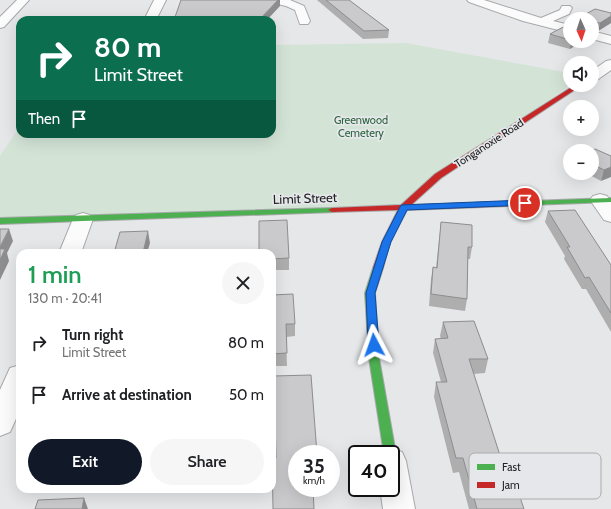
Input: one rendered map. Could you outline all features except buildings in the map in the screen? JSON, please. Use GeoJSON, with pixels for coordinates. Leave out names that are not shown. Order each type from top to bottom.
{"type":"FeatureCollection","features":[{"type":"Feature","properties":{"kind":"street"},"geometry":{"type":"LineString","coordinates":[[0,24],[23,0]]}},
{"type":"Feature","properties":{"kind":"street"},"geometry":{"type":"LineString","coordinates":[[152,16],[160,0]]}},
{"type":"Feature","properties":{"kind":"street"},"geometry":{"type":"LineString","coordinates":[[273,0],[295,5],[302,11],[304,21]]}},
{"type":"Feature","properties":{"kind":"street"},"geometry":{"type":"LineString","coordinates":[[473,0],[541,22],[563,27]]}},
{"type":"Feature","properties":{"kind":"street"},"geometry":{"type":"LineString","coordinates":[[541,22],[565,12],[566,8]]}},
{"type":"Feature","properties":{"kind":"street"},"geometry":{"type":"LineString","coordinates":[[599,37],[611,40]]}},
{"type":"Feature","properties":{"kind":"street"},"geometry":{"type":"LineString","coordinates":[[599,72],[611,64]]}},
{"type":"Feature","properties":{"kind":"street","name":"Tonganoxie Road"},"geometry":{"type":"LineString","coordinates":[[404,207],[443,172],[568,92]]}},
{"type":"Feature","properties":{"kind":"street","name":"Limit Street"},"geometry":{"type":"LineString","coordinates":[[0,221],[404,207],[607,205]]}},
{"type":"Feature","properties":{"kind":"street"},"geometry":{"type":"LineString","coordinates":[[388,445],[374,358],[370,293],[386,242],[404,207]]}},
{"type":"Feature","properties":{"kind":"street"},"geometry":{"type":"LineString","coordinates":[[72,249],[83,219]]}},
{"type":"Feature","properties":{"kind":"street"},"geometry":{"type":"LineString","coordinates":[[0,424],[16,385]]}},
{"type":"Feature","properties":{"kind":"street"},"geometry":{"type":"LineString","coordinates":[[397,497],[399,509]]}},
{"type":"Feature","properties":{"kind":"green space","name":"Greenwood Cemetery"},"geometry":{"type":"Polygon","coordinates":[[[406,43],[563,72],[563,90],[404,207],[0,221],[0,156],[16,132],[16,138],[276,138],[276,45],[406,43]]]}},
{"type":"Feature","properties":{"kind":"traffic: fast"},"geometry":{"type":"LineString","coordinates":[[530,203],[611,200]]}},
{"type":"Feature","properties":{"kind":"traffic: fast"},"geometry":{"type":"LineString","coordinates":[[0,221],[332,210]]}},
{"type":"Feature","properties":{"kind":"traffic: fast"},"geometry":{"type":"LineString","coordinates":[[378,268],[370,293],[374,358],[388,445]]}},
{"type":"Feature","properties":{"kind":"traffic: jam"},"geometry":{"type":"LineString","coordinates":[[378,268],[386,242],[404,207],[438,176],[568,92]]}},
{"type":"Feature","properties":{"kind":"traffic: jam"},"geometry":{"type":"LineString","coordinates":[[332,210],[530,203]]}},
{"type":"Feature","properties":{"kind":"route"},"geometry":{"type":"LineString","coordinates":[[374,345],[370,293],[386,242],[404,207],[525,203]]}}]}
